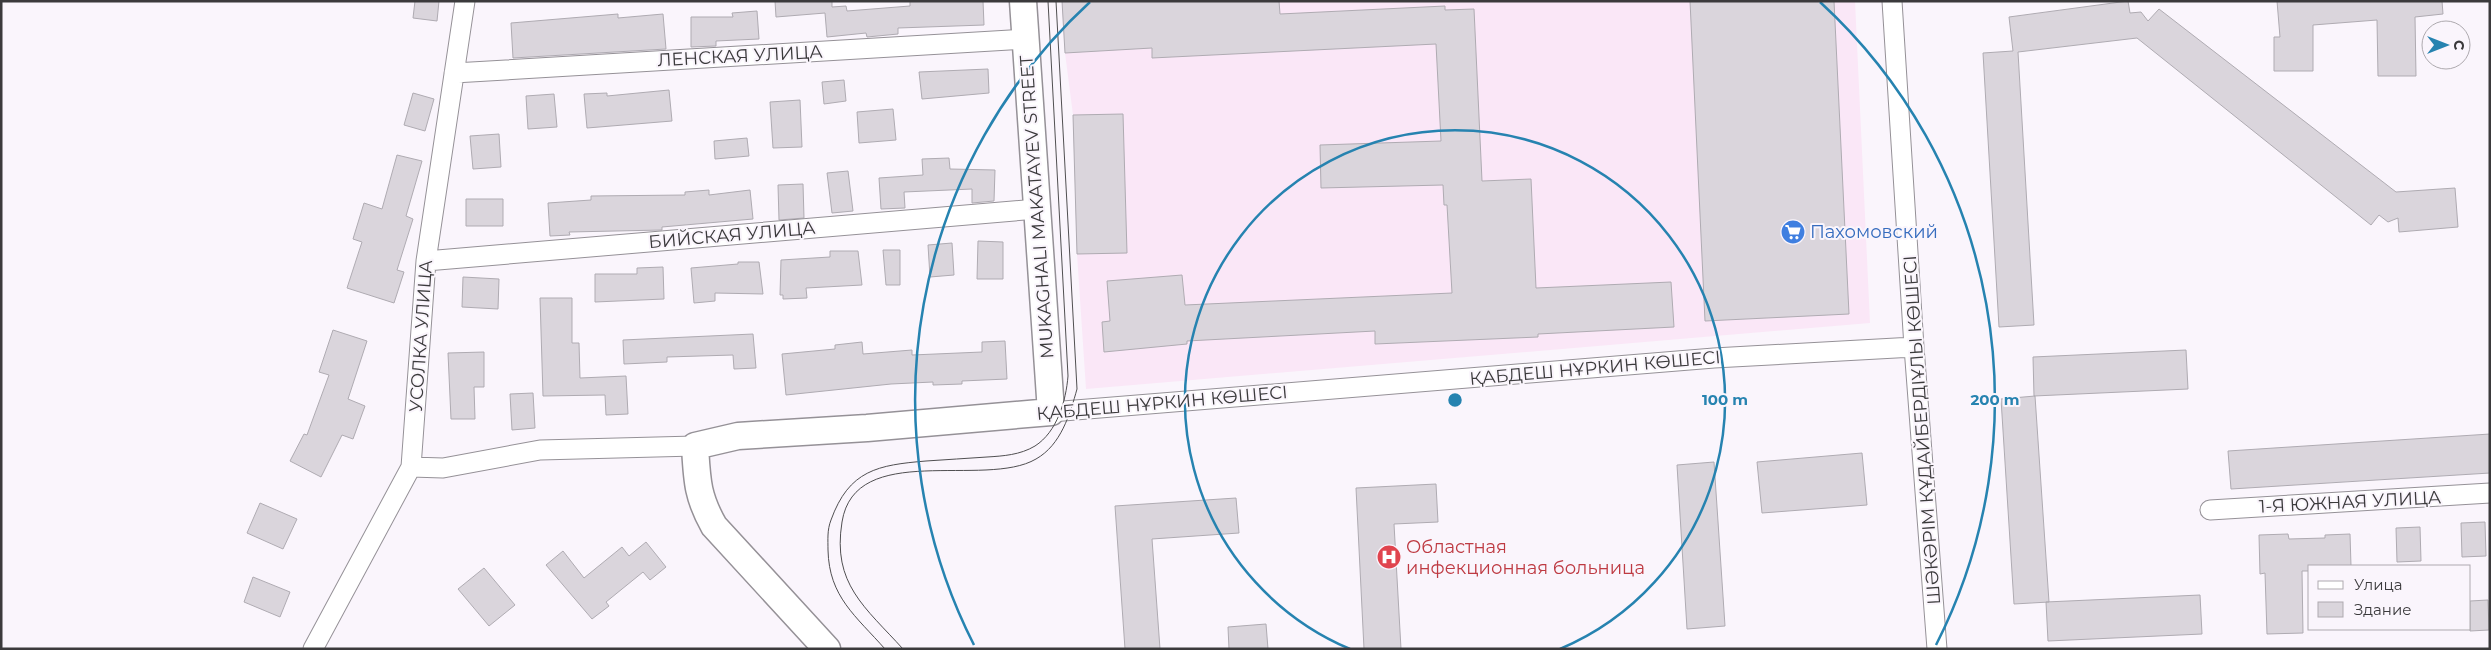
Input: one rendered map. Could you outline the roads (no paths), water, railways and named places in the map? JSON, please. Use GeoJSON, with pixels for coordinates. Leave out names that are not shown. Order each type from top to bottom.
{"type":"FeatureCollection","features":[{"type":"Feature","properties":{"kind":"main road","name":"MUKAGHALI MAKATAYEV STREET"},"geometry":{"type":"LineString","coordinates":[[1023,1],[1051,412]]}},
{"type":"Feature","properties":{"kind":"main road","name":"ҚАБДЕШ НҰРКИН КӨШЕСІ"},"geometry":{"type":"LineString","coordinates":[[695,446],[738,436],[867,428],[1051,412]]}},
{"type":"Feature","properties":{"kind":"main road"},"geometry":{"type":"LineString","coordinates":[[695,446],[697,485],[702,505],[714,526],[827,649]]}},
{"type":"Feature","properties":{"kind":"street","name":"УСОЛКА УЛИЦА"},"geometry":{"type":"LineString","coordinates":[[313,649],[411,467],[426,261],[465,1]]}},
{"type":"Feature","properties":{"kind":"street","name":"ШӘКӘРІМ ҚҰДАЙБЕРДІҰЛЫ КӨШЕСІ"},"geometry":{"type":"LineString","coordinates":[[1892,1],[1914,347],[1937,649]]}},
{"type":"Feature","properties":{"kind":"street","name":"ЛЕНСКАЯ УЛИЦА"},"geometry":{"type":"LineString","coordinates":[[454,73],[1026,39]]}},
{"type":"Feature","properties":{"kind":"street","name":"БИЙСКАЯ УЛИЦА"},"geometry":{"type":"LineString","coordinates":[[426,261],[1037,209]]}},
{"type":"Feature","properties":{"kind":"street","name":"ҚАБДЕШ НҰРКИН КӨШЕСІ"},"geometry":{"type":"LineString","coordinates":[[1051,412],[1714,358],[1914,347]]}},
{"type":"Feature","properties":{"kind":"street","name":"ҚАБДЕШ НҰРКИН КӨШЕСІ"},"geometry":{"type":"LineString","coordinates":[[411,467],[443,468],[540,450],[695,446]]}},
{"type":"Feature","properties":{"kind":"street","name":"1-Я ЮЖНАЯ УЛИЦА"},"geometry":{"type":"LineString","coordinates":[[2210,510],[2490,493]]}},
{"type":"Feature","properties":{"kind":"tram line"},"geometry":{"type":"LineString","coordinates":[[885,649],[854,616],[833,581],[828,550],[829,528],[838,503],[847,490],[856,480],[867,473],[893,465],[1005,455],[1029,449],[1043,440],[1049,433],[1059,415],[1065,396],[1068,376],[1048,1]]}},
{"type":"Feature","properties":{"kind":"tram line"},"geometry":{"type":"LineString","coordinates":[[903,649],[864,607],[847,578],[842,562],[840,544],[842,522],[852,497],[871,482],[896,474],[925,471],[986,470],[1014,467],[1036,459],[1045,453],[1058,437],[1068,418],[1077,389],[1056,1]]}},
{"type":"Feature","properties":{"kind":"place","name":"Пахомовский"},"geometry":{"type":"Point","coordinates":[1793,232]}},
{"type":"Feature","properties":{"kind":"place","name":"Областная инфекционная больница"},"geometry":{"type":"Point","coordinates":[1389,557]}}]}
